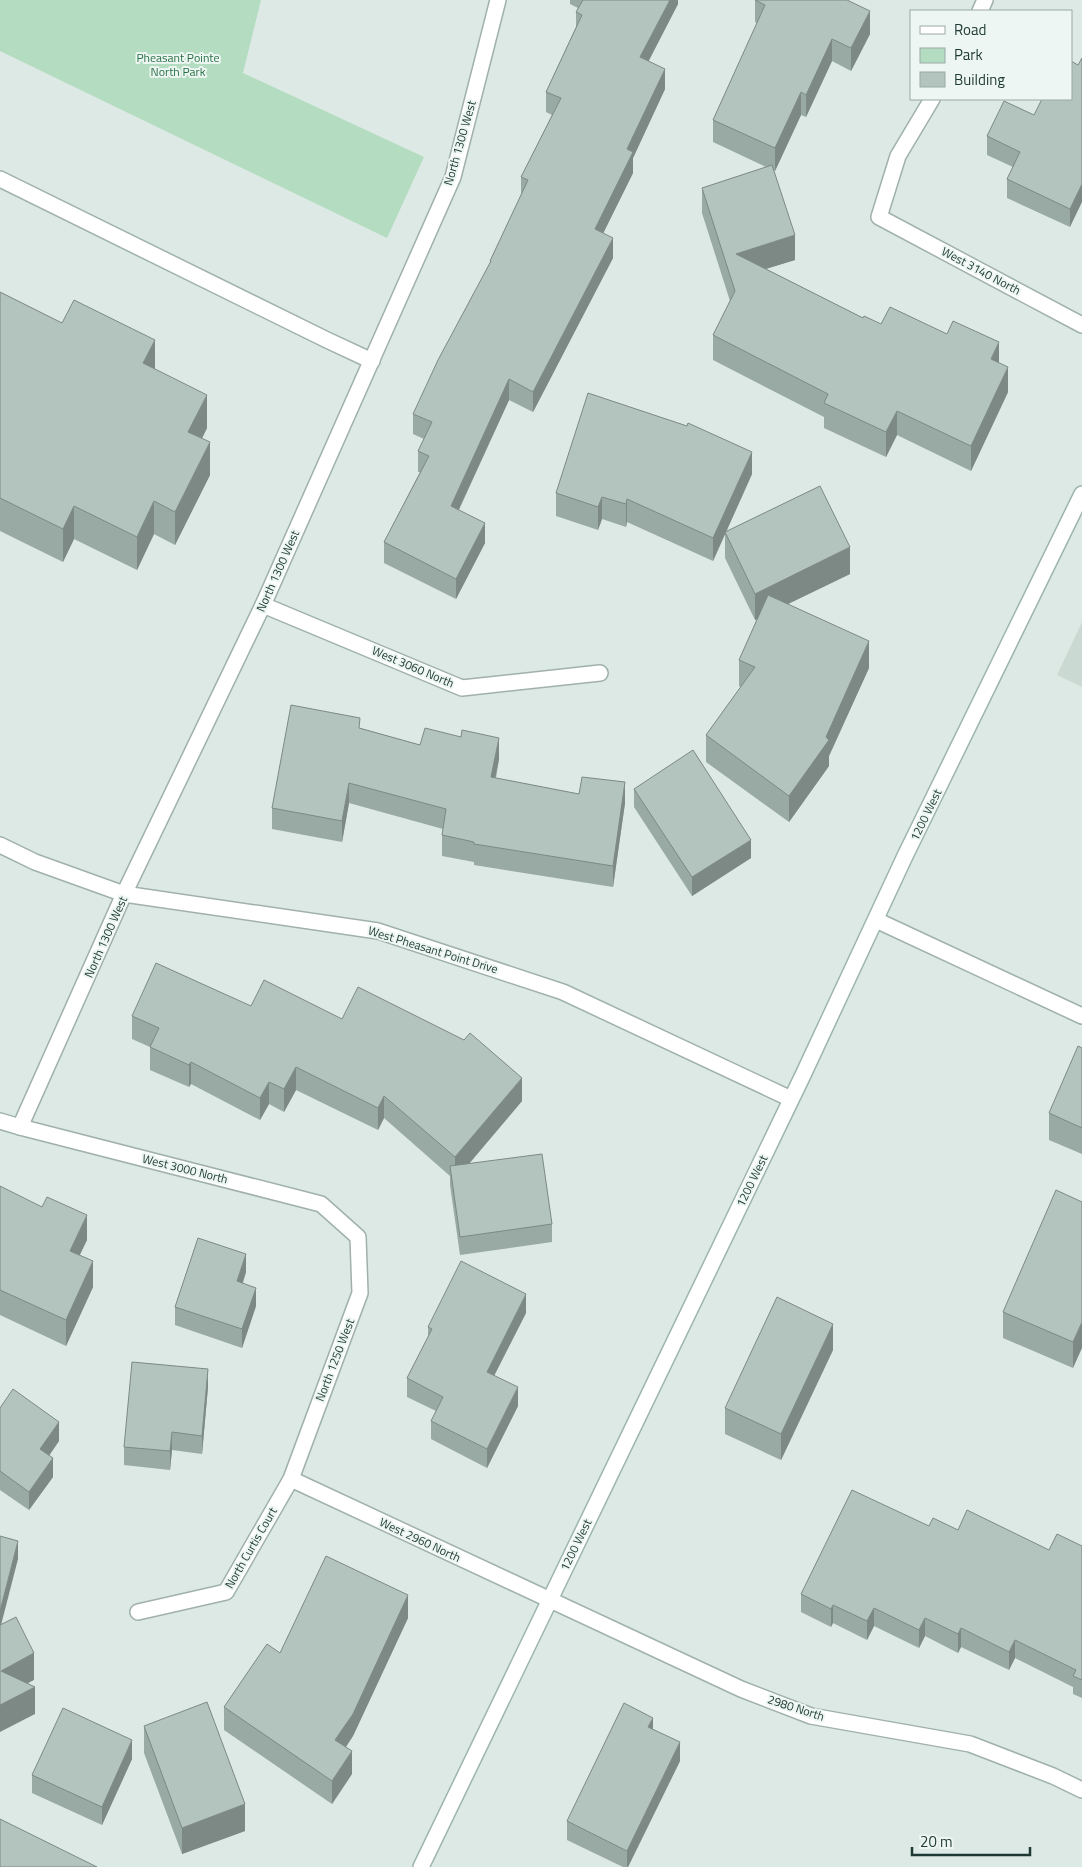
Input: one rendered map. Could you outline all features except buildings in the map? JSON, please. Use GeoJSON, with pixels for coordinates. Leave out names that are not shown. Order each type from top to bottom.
{"type":"FeatureCollection","features":[{"type":"Feature","properties":{"kind":"street","name":"North 1300 West"},"geometry":{"type":"LineString","coordinates":[[20,1127],[124,894],[262,605],[453,177],[498,0]]}},
{"type":"Feature","properties":{"kind":"street","name":"West 3140 North"},"geometry":{"type":"LineString","coordinates":[[931,100],[898,156],[879,217],[1082,325]]}},
{"type":"Feature","properties":{"kind":"street"},"geometry":{"type":"LineString","coordinates":[[0,179],[372,361]]}},
{"type":"Feature","properties":{"kind":"street","name":"1200 West"},"geometry":{"type":"LineString","coordinates":[[421,1867],[876,920],[1078,510],[1082,494]]}},
{"type":"Feature","properties":{"kind":"street","name":"West 3060 North"},"geometry":{"type":"LineString","coordinates":[[262,605],[462,688],[600,672]]}},
{"type":"Feature","properties":{"kind":"street","name":"West Pheasant Point Drive"},"geometry":{"type":"LineString","coordinates":[[0,845],[35,862],[124,894],[378,931],[563,992],[791,1099]]}},
{"type":"Feature","properties":{"kind":"street"},"geometry":{"type":"LineString","coordinates":[[876,920],[1082,1016]]}},
{"type":"Feature","properties":{"kind":"street","name":"West 3000 North"},"geometry":{"type":"LineString","coordinates":[[0,1121],[321,1204],[358,1237]]}},
{"type":"Feature","properties":{"kind":"street","name":"North 1250 West"},"geometry":{"type":"LineString","coordinates":[[290,1479],[360,1293],[358,1237]]}},
{"type":"Feature","properties":{"kind":"street","name":"West 2960 North"},"geometry":{"type":"LineString","coordinates":[[290,1479],[550,1600]]}},
{"type":"Feature","properties":{"kind":"street","name":"North Curtis Court"},"geometry":{"type":"LineString","coordinates":[[138,1612],[226,1592],[290,1479]]}},
{"type":"Feature","properties":{"kind":"street","name":"2980 North"},"geometry":{"type":"LineString","coordinates":[[550,1600],[741,1689],[811,1716],[970,1744],[1052,1776],[1082,1790]]}},
{"type":"Feature","properties":{"kind":"shaded area"},"geometry":{"type":"Polygon","coordinates":[[[1082,622],[1082,687],[1057,675],[1082,622]]]}},
{"type":"Feature","properties":{"kind":"green space","name":"Pheasant Pointe North Park"},"geometry":{"type":"Polygon","coordinates":[[[0,0],[261,0],[243,73],[424,157],[387,238],[0,51],[0,0]]]}}]}
